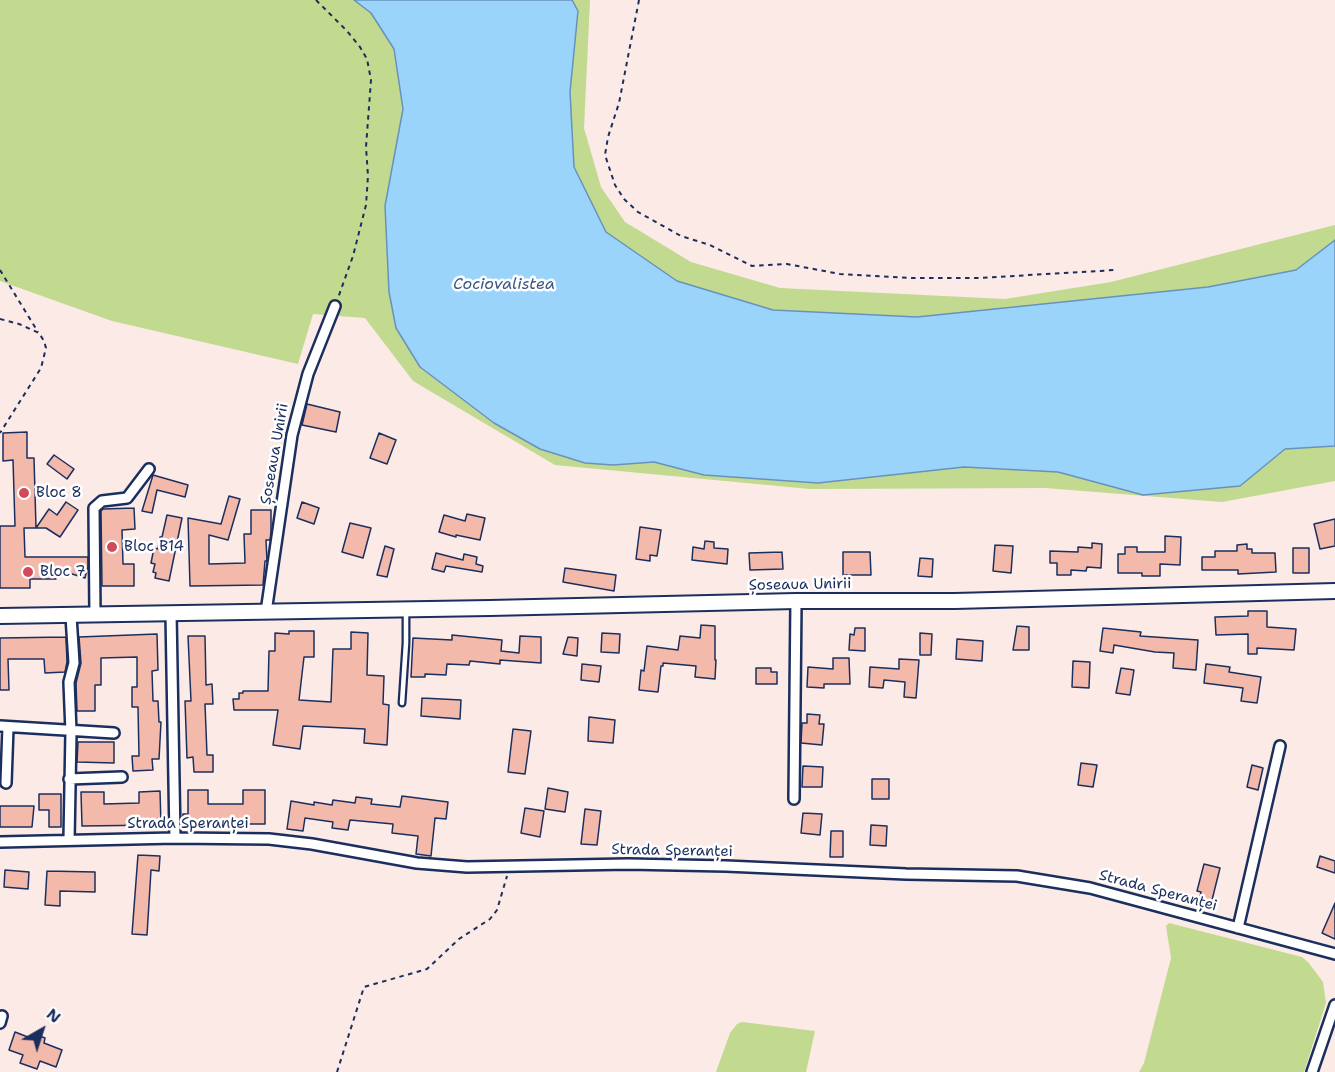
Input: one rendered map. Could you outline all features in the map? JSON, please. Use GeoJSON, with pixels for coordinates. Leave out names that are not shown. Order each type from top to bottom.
{"type":"FeatureCollection","features":[{"type":"Feature","properties":{"kind":"main road","name":"Șoseaua Unirii"},"geometry":{"type":"LineString","coordinates":[[0,616],[796,601],[955,601],[1335,591]]}},
{"type":"Feature","properties":{"kind":"street","name":"Șoseaua Unirii"},"geometry":{"type":"LineString","coordinates":[[266,612],[292,435],[308,374],[335,306]]}},
{"type":"Feature","properties":{"kind":"street"},"geometry":{"type":"LineString","coordinates":[[95,615],[94,508],[102,501],[127,498],[149,469]]}},
{"type":"Feature","properties":{"kind":"street"},"geometry":{"type":"LineString","coordinates":[[794,799],[796,601]]}},
{"type":"Feature","properties":{"kind":"street"},"geometry":{"type":"LineString","coordinates":[[171,613],[175,838]]}},
{"type":"Feature","properties":{"kind":"street"},"geometry":{"type":"LineString","coordinates":[[69,840],[71,732],[69,682],[74,663],[72,616]]}},
{"type":"Feature","properties":{"kind":"street"},"geometry":{"type":"LineString","coordinates":[[6,783],[4,727],[114,734]]}},
{"type":"Feature","properties":{"kind":"street"},"geometry":{"type":"LineString","coordinates":[[1239,928],[1280,746]]}},
{"type":"Feature","properties":{"kind":"street"},"geometry":{"type":"LineString","coordinates":[[69,779],[122,777]]}},
{"type":"Feature","properties":{"kind":"street","name":"Strada Speranței"},"geometry":{"type":"LineString","coordinates":[[0,842],[175,838],[269,839],[312,844],[417,864],[467,867],[726,866],[906,874],[1017,876],[1090,888],[1335,954]]}},
{"type":"Feature","properties":{"kind":"street"},"geometry":{"type":"LineString","coordinates":[[1312,1072],[1335,1005]]}},
{"type":"Feature","properties":{"kind":"lane"},"geometry":{"type":"LineString","coordinates":[[402,703],[406,610]]}},
{"type":"Feature","properties":{"kind":"path"},"geometry":{"type":"LineString","coordinates":[[316,0],[360,47],[367,59],[371,80],[366,147],[368,176],[366,205],[353,256],[335,306]]}},
{"type":"Feature","properties":{"kind":"path"},"geometry":{"type":"LineString","coordinates":[[639,0],[619,103],[605,155],[615,185],[624,199],[638,212],[681,236],[710,244],[752,266],[787,264],[840,274],[912,279],[980,278],[1115,270]]}},
{"type":"Feature","properties":{"kind":"path"},"geometry":{"type":"LineString","coordinates":[[0,270],[44,341],[46,348],[40,368],[0,433]]}},
{"type":"Feature","properties":{"kind":"path"},"geometry":{"type":"LineString","coordinates":[[0,319],[39,333]]}},
{"type":"Feature","properties":{"kind":"path"},"geometry":{"type":"LineString","coordinates":[[337,1072],[364,987],[427,969],[459,939],[490,919],[497,910],[510,866]]}},
{"type":"Feature","properties":{"kind":"green space"},"geometry":{"type":"Polygon","coordinates":[[[0,0],[590,0],[584,128],[601,187],[625,222],[691,262],[780,288],[1005,299],[1111,282],[1335,225],[1335,481],[1222,502],[1045,488],[810,489],[555,465],[413,381],[365,318],[313,314],[298,364],[112,321],[0,281],[0,0]]]}},
{"type":"Feature","properties":{"kind":"green space"},"geometry":{"type":"Polygon","coordinates":[[[1169,923],[1302,957],[1308,962],[1323,982],[1326,1003],[1304,1072],[1139,1072],[1144,1063],[1171,958],[1166,926],[1169,923]]]}},
{"type":"Feature","properties":{"kind":"green space"},"geometry":{"type":"Polygon","coordinates":[[[742,1022],[815,1031],[806,1072],[716,1072],[730,1033],[737,1024],[742,1022]]]}},
{"type":"Feature","properties":{"kind":"water","name":"Cociovalistea"},"geometry":{"type":"Polygon","coordinates":[[[354,0],[572,0],[578,11],[570,92],[574,167],[606,232],[677,281],[773,310],[917,317],[1208,287],[1296,270],[1335,240],[1335,446],[1285,449],[1240,486],[1143,495],[1058,472],[964,467],[818,483],[704,475],[654,462],[613,465],[585,463],[540,449],[494,423],[420,367],[396,328],[389,292],[385,206],[403,109],[394,49],[371,13],[354,0]]]}},
{"type":"Feature","properties":{"kind":"building"},"geometry":{"type":"Polygon","coordinates":[[[307,404],[340,412],[336,432],[302,425],[307,404]]]}},
{"type":"Feature","properties":{"kind":"building"},"geometry":{"type":"Polygon","coordinates":[[[27,432],[27,458],[34,458],[36,528],[24,528],[25,557],[88,557],[88,566],[85,578],[56,569],[56,579],[30,579],[30,588],[0,588],[0,526],[15,526],[13,460],[3,461],[3,433],[27,432]]]}},
{"type":"Feature","properties":{"kind":"building"},"geometry":{"type":"Polygon","coordinates":[[[379,433],[396,440],[387,464],[370,458],[379,433]]]}},
{"type":"Feature","properties":{"kind":"building"},"geometry":{"type":"Polygon","coordinates":[[[54,455],[74,469],[67,479],[47,464],[54,455]]]}},
{"type":"Feature","properties":{"kind":"building"},"geometry":{"type":"Polygon","coordinates":[[[153,475],[188,485],[185,497],[157,490],[152,513],[142,511],[153,475]]]}},
{"type":"Feature","properties":{"kind":"building"},"geometry":{"type":"Polygon","coordinates":[[[229,496],[240,499],[228,540],[209,535],[209,564],[245,563],[244,534],[251,534],[251,510],[271,510],[271,532],[270,540],[266,540],[267,561],[265,561],[263,585],[190,586],[188,518],[221,524],[229,496]]]}},
{"type":"Feature","properties":{"kind":"building"},"geometry":{"type":"Polygon","coordinates":[[[66,502],[78,510],[60,537],[46,528],[36,528],[49,509],[57,515],[66,502]]]}},
{"type":"Feature","properties":{"kind":"building"},"geometry":{"type":"Polygon","coordinates":[[[302,502],[319,508],[314,524],[297,518],[302,502]]]}},
{"type":"Feature","properties":{"kind":"building","name":"Bloc B14"},"geometry":{"type":"Polygon","coordinates":[[[134,508],[135,529],[122,530],[123,564],[134,564],[134,586],[102,586],[101,511],[103,509],[134,508]]]}},
{"type":"Feature","properties":{"kind":"building"},"geometry":{"type":"Polygon","coordinates":[[[467,514],[485,518],[480,540],[439,532],[444,515],[465,521],[467,514]]]}},
{"type":"Feature","properties":{"kind":"building"},"geometry":{"type":"Polygon","coordinates":[[[167,515],[182,518],[169,581],[155,578],[156,573],[153,572],[155,564],[151,563],[154,548],[158,549],[160,537],[162,537],[167,515]]]}},
{"type":"Feature","properties":{"kind":"building"},"geometry":{"type":"Polygon","coordinates":[[[1335,519],[1335,546],[1320,549],[1314,524],[1335,519]]]}},
{"type":"Feature","properties":{"kind":"building"},"geometry":{"type":"Polygon","coordinates":[[[350,523],[371,528],[363,558],[342,552],[350,523]]]}},
{"type":"Feature","properties":{"kind":"building"},"geometry":{"type":"Polygon","coordinates":[[[640,527],[661,530],[657,556],[650,555],[650,561],[636,559],[640,527]]]}},
{"type":"Feature","properties":{"kind":"building"},"geometry":{"type":"Polygon","coordinates":[[[1165,536],[1181,537],[1180,565],[1160,564],[1160,576],[1118,573],[1118,554],[1125,554],[1125,547],[1137,547],[1137,552],[1165,552],[1165,536]]]}},
{"type":"Feature","properties":{"kind":"building"},"geometry":{"type":"Polygon","coordinates":[[[705,541],[714,542],[714,548],[728,549],[727,564],[692,560],[693,547],[704,549],[705,541]]]}},
{"type":"Feature","properties":{"kind":"building"},"geometry":{"type":"Polygon","coordinates":[[[1092,543],[1102,544],[1101,568],[1087,567],[1086,571],[1071,570],[1071,575],[1057,575],[1057,563],[1050,563],[1050,551],[1078,552],[1078,547],[1092,548],[1092,543]]]}},
{"type":"Feature","properties":{"kind":"building"},"geometry":{"type":"Polygon","coordinates":[[[1247,544],[1247,549],[1252,549],[1252,553],[1275,553],[1276,572],[1238,574],[1238,570],[1202,570],[1202,557],[1215,557],[1215,551],[1237,551],[1237,545],[1247,544]]]}},
{"type":"Feature","properties":{"kind":"building"},"geometry":{"type":"Polygon","coordinates":[[[995,545],[1013,546],[1011,573],[993,571],[995,545]]]}},
{"type":"Feature","properties":{"kind":"building"},"geometry":{"type":"Polygon","coordinates":[[[385,546],[394,549],[387,577],[377,575],[385,546]]]}},
{"type":"Feature","properties":{"kind":"building"},"geometry":{"type":"Polygon","coordinates":[[[1293,548],[1309,548],[1309,573],[1293,573],[1293,548]]]}},
{"type":"Feature","properties":{"kind":"building"},"geometry":{"type":"Polygon","coordinates":[[[782,552],[783,569],[750,570],[749,553],[782,552]]]}},
{"type":"Feature","properties":{"kind":"building"},"geometry":{"type":"Polygon","coordinates":[[[843,552],[870,552],[871,575],[843,575],[843,552]]]}},
{"type":"Feature","properties":{"kind":"building"},"geometry":{"type":"Polygon","coordinates":[[[436,553],[463,560],[464,554],[477,557],[476,564],[483,566],[482,572],[446,566],[444,572],[432,569],[436,553]]]}},
{"type":"Feature","properties":{"kind":"building"},"geometry":{"type":"Polygon","coordinates":[[[920,558],[933,559],[932,577],[918,576],[920,558]]]}},
{"type":"Feature","properties":{"kind":"building"},"geometry":{"type":"Polygon","coordinates":[[[565,568],[616,575],[614,591],[563,582],[565,568]]]}},
{"type":"Feature","properties":{"kind":"building"},"geometry":{"type":"Polygon","coordinates":[[[1248,611],[1267,611],[1267,627],[1296,629],[1294,650],[1257,648],[1257,654],[1248,654],[1248,634],[1216,635],[1215,617],[1248,616],[1248,611]]]}},
{"type":"Feature","properties":{"kind":"building"},"geometry":{"type":"Polygon","coordinates":[[[701,625],[715,626],[715,679],[695,677],[696,666],[663,663],[658,692],[639,690],[647,646],[678,650],[680,636],[700,638],[701,625]]]}},
{"type":"Feature","properties":{"kind":"building"},"geometry":{"type":"Polygon","coordinates":[[[1017,626],[1029,627],[1029,650],[1013,650],[1017,626]]]}},
{"type":"Feature","properties":{"kind":"building"},"geometry":{"type":"Polygon","coordinates":[[[855,628],[865,628],[865,651],[849,650],[850,634],[854,635],[855,628]]]}},
{"type":"Feature","properties":{"kind":"building"},"geometry":{"type":"Polygon","coordinates":[[[1103,628],[1141,632],[1140,636],[1198,640],[1196,670],[1173,668],[1174,653],[1114,645],[1113,653],[1100,651],[1103,628]]]}},
{"type":"Feature","properties":{"kind":"building"},"geometry":{"type":"Polygon","coordinates":[[[289,631],[314,631],[314,657],[304,657],[299,700],[331,702],[333,649],[351,649],[351,632],[368,633],[367,675],[384,676],[383,704],[389,705],[387,745],[364,743],[365,729],[303,726],[300,749],[273,745],[278,710],[234,710],[233,699],[239,699],[239,693],[268,691],[269,651],[275,651],[275,633],[289,634],[289,631]]]}},
{"type":"Feature","properties":{"kind":"building"},"geometry":{"type":"Polygon","coordinates":[[[602,633],[620,634],[619,653],[601,652],[602,633]]]}},
{"type":"Feature","properties":{"kind":"building"},"geometry":{"type":"Polygon","coordinates":[[[920,633],[932,634],[931,655],[920,655],[920,633]]]}},
{"type":"Feature","properties":{"kind":"building"},"geometry":{"type":"Polygon","coordinates":[[[157,634],[158,670],[152,671],[153,701],[158,701],[159,722],[161,722],[159,759],[152,759],[153,770],[133,771],[132,756],[139,756],[138,707],[132,707],[132,687],[137,687],[137,657],[101,658],[101,685],[95,685],[95,711],[77,711],[76,683],[81,663],[79,637],[157,634]]]}},
{"type":"Feature","properties":{"kind":"building"},"geometry":{"type":"Polygon","coordinates":[[[452,635],[502,640],[501,651],[519,653],[520,636],[541,637],[541,663],[500,660],[500,664],[470,661],[469,665],[447,664],[446,675],[425,674],[425,677],[411,677],[413,638],[452,640],[452,635]]]}},
{"type":"Feature","properties":{"kind":"building"},"geometry":{"type":"Polygon","coordinates":[[[188,636],[205,636],[206,685],[212,684],[213,704],[205,704],[207,755],[213,755],[213,772],[194,772],[193,757],[187,758],[185,701],[191,701],[188,636]]]}},
{"type":"Feature","properties":{"kind":"building"},"geometry":{"type":"Polygon","coordinates":[[[66,637],[65,672],[45,673],[44,659],[8,659],[9,690],[0,690],[0,638],[66,637]]]}},
{"type":"Feature","properties":{"kind":"building"},"geometry":{"type":"Polygon","coordinates":[[[568,637],[578,638],[577,656],[563,654],[568,637]]]}},
{"type":"Feature","properties":{"kind":"building"},"geometry":{"type":"Polygon","coordinates":[[[957,639],[983,641],[982,661],[956,659],[957,639]]]}},
{"type":"Feature","properties":{"kind":"building"},"geometry":{"type":"Polygon","coordinates":[[[833,658],[849,658],[850,684],[824,684],[824,688],[807,687],[808,667],[833,669],[833,658]]]}},
{"type":"Feature","properties":{"kind":"building"},"geometry":{"type":"Polygon","coordinates":[[[899,659],[919,660],[916,698],[904,697],[905,682],[884,680],[883,688],[869,687],[870,667],[899,669],[899,659]]]}},
{"type":"Feature","properties":{"kind":"building"},"geometry":{"type":"Polygon","coordinates":[[[1073,661],[1090,662],[1089,688],[1072,687],[1073,661]]]}},
{"type":"Feature","properties":{"kind":"building"},"geometry":{"type":"Polygon","coordinates":[[[582,664],[601,666],[599,682],[581,680],[582,664]]]}},
{"type":"Feature","properties":{"kind":"building"},"geometry":{"type":"Polygon","coordinates":[[[1206,664],[1230,667],[1229,672],[1261,677],[1257,703],[1241,701],[1243,688],[1204,683],[1206,664]]]}},
{"type":"Feature","properties":{"kind":"building"},"geometry":{"type":"Polygon","coordinates":[[[756,668],[771,668],[771,672],[777,672],[777,684],[756,684],[756,668]]]}},
{"type":"Feature","properties":{"kind":"building"},"geometry":{"type":"Polygon","coordinates":[[[1121,668],[1134,670],[1130,695],[1116,693],[1121,668]]]}},
{"type":"Feature","properties":{"kind":"building"},"geometry":{"type":"Polygon","coordinates":[[[422,698],[461,700],[460,719],[421,716],[422,698]]]}},
{"type":"Feature","properties":{"kind":"building"},"geometry":{"type":"Polygon","coordinates":[[[807,714],[820,715],[819,724],[824,724],[822,745],[801,743],[802,723],[807,723],[807,714]]]}},
{"type":"Feature","properties":{"kind":"building"},"geometry":{"type":"Polygon","coordinates":[[[589,717],[615,720],[613,743],[588,741],[589,717]]]}},
{"type":"Feature","properties":{"kind":"building"},"geometry":{"type":"Polygon","coordinates":[[[513,729],[531,731],[525,774],[508,772],[513,729]]]}},
{"type":"Feature","properties":{"kind":"building"},"geometry":{"type":"Polygon","coordinates":[[[78,742],[114,742],[114,763],[77,762],[78,742]]]}},
{"type":"Feature","properties":{"kind":"building"},"geometry":{"type":"Polygon","coordinates":[[[1081,763],[1097,765],[1093,787],[1078,785],[1081,763]]]}},
{"type":"Feature","properties":{"kind":"building"},"geometry":{"type":"Polygon","coordinates":[[[1252,765],[1263,768],[1258,790],[1247,787],[1252,765]]]}},
{"type":"Feature","properties":{"kind":"building"},"geometry":{"type":"Polygon","coordinates":[[[803,766],[823,767],[822,787],[802,787],[803,766]]]}},
{"type":"Feature","properties":{"kind":"building"},"geometry":{"type":"Polygon","coordinates":[[[872,779],[889,779],[889,799],[872,799],[872,779]]]}},
{"type":"Feature","properties":{"kind":"building"},"geometry":{"type":"Polygon","coordinates":[[[548,788],[568,792],[565,812],[545,809],[548,788]]]}},
{"type":"Feature","properties":{"kind":"building"},"geometry":{"type":"Polygon","coordinates":[[[188,790],[208,790],[208,804],[243,804],[243,790],[265,790],[265,824],[183,824],[183,814],[188,814],[188,790]]]}},
{"type":"Feature","properties":{"kind":"building"},"geometry":{"type":"Polygon","coordinates":[[[160,791],[161,825],[82,826],[81,792],[104,792],[104,804],[139,803],[139,792],[160,791]]]}},
{"type":"Feature","properties":{"kind":"building"},"geometry":{"type":"Polygon","coordinates":[[[39,794],[61,794],[61,827],[49,827],[49,810],[39,810],[39,794]]]}},
{"type":"Feature","properties":{"kind":"building"},"geometry":{"type":"Polygon","coordinates":[[[402,796],[448,802],[446,819],[435,818],[431,856],[416,854],[418,836],[392,833],[393,824],[350,820],[348,830],[332,828],[333,822],[305,818],[303,831],[287,829],[291,801],[332,805],[333,800],[355,803],[356,797],[372,799],[371,804],[400,807],[402,796]]]}},
{"type":"Feature","properties":{"kind":"building"},"geometry":{"type":"Polygon","coordinates":[[[0,806],[34,806],[32,827],[0,827],[0,806]]]}},
{"type":"Feature","properties":{"kind":"building"},"geometry":{"type":"Polygon","coordinates":[[[525,808],[544,811],[540,837],[521,833],[525,808]]]}},
{"type":"Feature","properties":{"kind":"building"},"geometry":{"type":"Polygon","coordinates":[[[585,809],[601,811],[597,845],[581,844],[585,809]]]}},
{"type":"Feature","properties":{"kind":"building"},"geometry":{"type":"Polygon","coordinates":[[[803,813],[822,814],[820,835],[801,833],[803,813]]]}},
{"type":"Feature","properties":{"kind":"building"},"geometry":{"type":"Polygon","coordinates":[[[871,825],[887,826],[886,846],[870,845],[871,825]]]}},
{"type":"Feature","properties":{"kind":"building"},"geometry":{"type":"Polygon","coordinates":[[[831,831],[843,831],[843,857],[830,857],[831,831]]]}},
{"type":"Feature","properties":{"kind":"building"},"geometry":{"type":"Polygon","coordinates":[[[138,855],[160,856],[159,871],[151,870],[147,935],[132,934],[138,855]]]}},
{"type":"Feature","properties":{"kind":"building"},"geometry":{"type":"Polygon","coordinates":[[[1320,856],[1335,861],[1335,873],[1317,867],[1320,856]]]}},
{"type":"Feature","properties":{"kind":"building"},"geometry":{"type":"Polygon","coordinates":[[[1204,864],[1220,868],[1211,904],[1199,902],[1201,892],[1197,891],[1204,864]]]}},
{"type":"Feature","properties":{"kind":"building"},"geometry":{"type":"Polygon","coordinates":[[[5,870],[29,872],[28,889],[4,887],[5,870]]]}},
{"type":"Feature","properties":{"kind":"building"},"geometry":{"type":"Polygon","coordinates":[[[47,871],[95,872],[95,892],[60,891],[60,906],[45,905],[47,871]]]}},
{"type":"Feature","properties":{"kind":"building"},"geometry":{"type":"Polygon","coordinates":[[[1335,903],[1335,939],[1322,933],[1335,903]]]}},
{"type":"Feature","properties":{"kind":"building"},"geometry":{"type":"Polygon","coordinates":[[[15,1032],[33,1039],[35,1034],[45,1038],[44,1043],[62,1050],[56,1067],[40,1061],[37,1069],[20,1063],[23,1055],[9,1050],[15,1032]]]}},
{"type":"Feature","properties":{"kind":"place","name":"Bloc 8"},"geometry":{"type":"Point","coordinates":[24,493]}},
{"type":"Feature","properties":{"kind":"place","name":"Bloc B14"},"geometry":{"type":"Point","coordinates":[112,547]}},
{"type":"Feature","properties":{"kind":"place","name":"Bloc 7"},"geometry":{"type":"Point","coordinates":[28,572]}}]}
